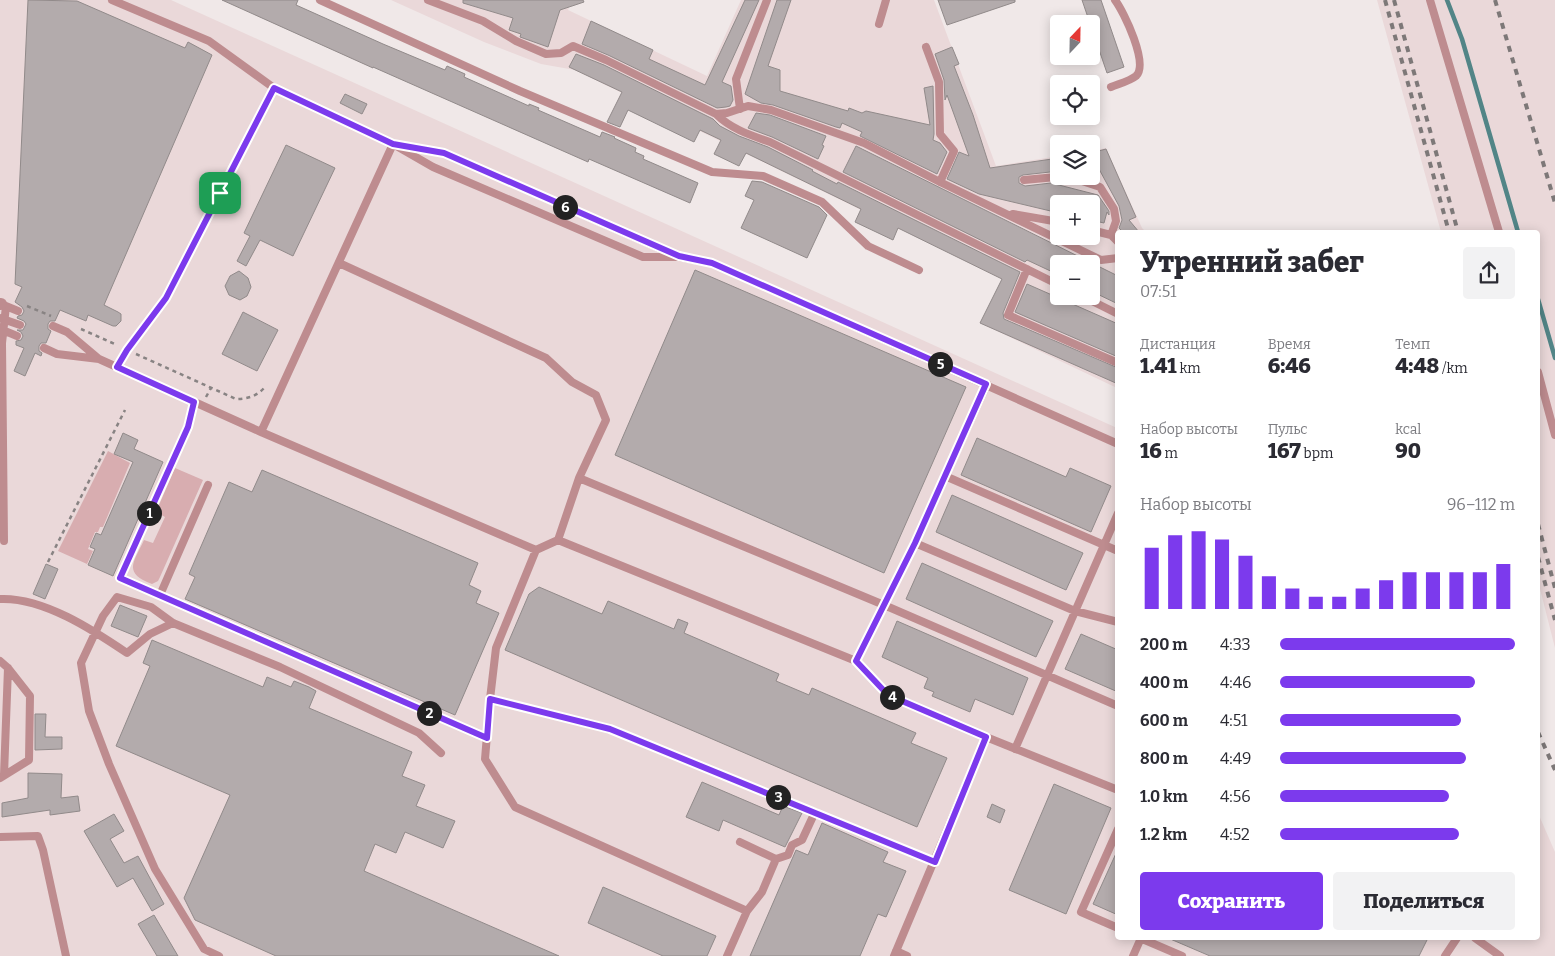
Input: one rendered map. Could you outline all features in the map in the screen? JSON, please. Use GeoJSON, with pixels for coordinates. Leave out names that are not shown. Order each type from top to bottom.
{"type":"FeatureCollection","features":[{"type":"Feature","properties":{"kind":"lane"},"geometry":{"type":"LineString","coordinates":[[112,0],[209,41],[274,88],[393,144],[433,167],[643,257],[679,256]]}},
{"type":"Feature","properties":{"kind":"lane"},"geometry":{"type":"LineString","coordinates":[[320,0],[520,91],[712,172],[763,176],[822,202],[868,246],[919,270]]}},
{"type":"Feature","properties":{"kind":"lane"},"geometry":{"type":"LineString","coordinates":[[428,0],[483,21],[516,42],[546,54],[561,53],[573,46],[606,60],[716,114],[726,124],[770,142],[1050,280]]}},
{"type":"Feature","properties":{"kind":"lane"},"geometry":{"type":"LineString","coordinates":[[740,109],[736,79],[767,0]]}},
{"type":"Feature","properties":{"kind":"lane"},"geometry":{"type":"LineString","coordinates":[[879,24],[886,0]]}},
{"type":"Feature","properties":{"kind":"lane"},"geometry":{"type":"LineString","coordinates":[[1111,87],[1136,77],[1140,70],[1141,61],[1128,22],[1115,0]]}},
{"type":"Feature","properties":{"kind":"lane"},"geometry":{"type":"LineString","coordinates":[[1430,0],[1498,230]]}},
{"type":"Feature","properties":{"kind":"lane"},"geometry":{"type":"LineString","coordinates":[[926,47],[939,82],[940,134],[954,151],[940,182]]}},
{"type":"Feature","properties":{"kind":"lane"},"geometry":{"type":"LineString","coordinates":[[117,367],[127,350],[166,298],[274,88]]}},
{"type":"Feature","properties":{"kind":"lane"},"geometry":{"type":"LineString","coordinates":[[716,114],[727,113],[748,106],[771,110],[864,143],[1101,260],[1115,258]]}},
{"type":"Feature","properties":{"kind":"lane"},"geometry":{"type":"LineString","coordinates":[[393,144],[444,153],[679,256],[712,263],[1115,443]]}},
{"type":"Feature","properties":{"kind":"lane"},"geometry":{"type":"LineString","coordinates":[[261,432],[393,144]]}},
{"type":"Feature","properties":{"kind":"lane"},"geometry":{"type":"LineString","coordinates":[[1024,180],[1050,178]]}},
{"type":"Feature","properties":{"kind":"lane"},"geometry":{"type":"LineString","coordinates":[[1094,185],[1100,187],[1114,209],[1116,221],[1111,235]]}},
{"type":"Feature","properties":{"kind":"lane"},"geometry":{"type":"LineString","coordinates":[[1004,212],[1050,220]]}},
{"type":"Feature","properties":{"kind":"lane"},"geometry":{"type":"LineString","coordinates":[[1100,232],[1111,235],[1115,239]]}},
{"type":"Feature","properties":{"kind":"lane"},"geometry":{"type":"LineString","coordinates":[[339,264],[546,358],[572,382],[596,394],[606,420],[579,478],[558,540]]}},
{"type":"Feature","properties":{"kind":"lane"},"geometry":{"type":"LineString","coordinates":[[1027,269],[1008,315],[1115,362]]}},
{"type":"Feature","properties":{"kind":"lane"},"geometry":{"type":"LineString","coordinates":[[4,541],[2,305],[18,311]]}},
{"type":"Feature","properties":{"kind":"lane"},"geometry":{"type":"LineString","coordinates":[[1100,305],[1115,312]]}},
{"type":"Feature","properties":{"kind":"lane"},"geometry":{"type":"LineString","coordinates":[[2,318],[20,326]]}},
{"type":"Feature","properties":{"kind":"lane"},"geometry":{"type":"LineString","coordinates":[[54,322],[99,359],[261,432],[536,550]]}},
{"type":"Feature","properties":{"kind":"lane"},"geometry":{"type":"LineString","coordinates":[[2,329],[17,336]]}},
{"type":"Feature","properties":{"kind":"lane"},"geometry":{"type":"LineString","coordinates":[[44,348],[57,354],[99,359]]}},
{"type":"Feature","properties":{"kind":"lane"},"geometry":{"type":"LineString","coordinates":[[1540,379],[1555,435]]}},
{"type":"Feature","properties":{"kind":"lane"},"geometry":{"type":"LineString","coordinates":[[856,661],[915,543],[986,384]]}},
{"type":"Feature","properties":{"kind":"lane"},"geometry":{"type":"LineString","coordinates":[[194,402],[188,427],[120,578],[487,738]]}},
{"type":"Feature","properties":{"kind":"lane"},"geometry":{"type":"LineString","coordinates":[[945,476],[1115,550]]}},
{"type":"Feature","properties":{"kind":"lane"},"geometry":{"type":"LineString","coordinates":[[579,478],[884,605],[1115,705]]}},
{"type":"Feature","properties":{"kind":"lane"},"geometry":{"type":"LineString","coordinates":[[160,595],[208,485]]}},
{"type":"Feature","properties":{"kind":"lane"},"geometry":{"type":"LineString","coordinates":[[1015,749],[1115,519]]}},
{"type":"Feature","properties":{"kind":"lane"},"geometry":{"type":"LineString","coordinates":[[747,911],[515,807],[486,759],[496,648],[536,550],[558,540],[856,661],[888,695],[1115,789]]}},
{"type":"Feature","properties":{"kind":"lane"},"geometry":{"type":"LineString","coordinates":[[915,543],[1075,611],[1115,621]]}},
{"type":"Feature","properties":{"kind":"lane"},"geometry":{"type":"LineString","coordinates":[[219,956],[204,949],[155,869],[109,764],[89,710],[81,663],[103,616],[117,596],[151,607],[173,623],[280,667],[419,733],[441,753]]}},
{"type":"Feature","properties":{"kind":"lane"},"geometry":{"type":"LineString","coordinates":[[0,599],[36,605],[59,613],[95,631],[127,653],[150,634],[173,623]]}},
{"type":"Feature","properties":{"kind":"lane"},"geometry":{"type":"LineString","coordinates":[[0,661],[8,668],[30,696],[29,760],[2,777]]}},
{"type":"Feature","properties":{"kind":"lane"},"geometry":{"type":"LineString","coordinates":[[2,777],[8,668]]}},
{"type":"Feature","properties":{"kind":"lane"},"geometry":{"type":"LineString","coordinates":[[490,699],[610,729],[935,862]]}},
{"type":"Feature","properties":{"kind":"lane"},"geometry":{"type":"LineString","coordinates":[[907,956],[895,954],[986,737]]}},
{"type":"Feature","properties":{"kind":"lane"},"geometry":{"type":"LineString","coordinates":[[740,842],[776,859],[788,855],[792,845],[802,840],[815,812]]}},
{"type":"Feature","properties":{"kind":"lane"},"geometry":{"type":"LineString","coordinates":[[0,837],[38,836],[43,850],[66,956]]}},
{"type":"Feature","properties":{"kind":"lane"},"geometry":{"type":"LineString","coordinates":[[1115,836],[1081,912],[1115,927]]}},
{"type":"Feature","properties":{"kind":"lane"},"geometry":{"type":"LineString","coordinates":[[726,956],[747,911],[762,892],[776,859]]}},
{"type":"Feature","properties":{"kind":"lane"},"geometry":{"type":"LineString","coordinates":[[1133,956],[1139,940]]}},
{"type":"Feature","properties":{"kind":"lane"},"geometry":{"type":"LineString","coordinates":[[1145,940],[1182,956]]}},
{"type":"Feature","properties":{"kind":"lane"},"geometry":{"type":"LineString","coordinates":[[1444,956],[1456,940]]}},
{"type":"Feature","properties":{"kind":"lane"},"geometry":{"type":"LineString","coordinates":[[1478,940],[1500,956]]}},
{"type":"Feature","properties":{"kind":"path"},"geometry":{"type":"LineString","coordinates":[[27,306],[54,322]]}},
{"type":"Feature","properties":{"kind":"path"},"geometry":{"type":"LineString","coordinates":[[81,329],[236,399],[245,399],[255,395],[264,388]]}},
{"type":"Feature","properties":{"kind":"path"},"geometry":{"type":"LineString","coordinates":[[48,562],[125,410]]}},
{"type":"Feature","properties":{"kind":"shaded area"},"geometry":{"type":"Polygon","coordinates":[[[0,0],[171,0],[1115,427],[1115,940],[1540,940],[1540,818],[1555,852],[1555,956],[0,956],[0,0]]]}},
{"type":"Feature","properties":{"kind":"shaded area"},"geometry":{"type":"Polygon","coordinates":[[[391,0],[572,0],[568,10],[707,76],[741,0],[934,0],[996,166],[1050,157],[1050,185],[1100,185],[1100,149],[1106,148],[1144,230],[1115,230],[1115,387],[980,323],[1002,279],[575,70],[541,64],[484,42],[391,0]]]}},
{"type":"Feature","properties":{"kind":"shaded area"},"geometry":{"type":"Polygon","coordinates":[[[1377,0],[1555,0],[1555,648],[1540,589],[1540,230],[1440,230],[1377,0]]]}},
{"type":"Feature","properties":{"kind":"shaded area"},"geometry":{"type":"Polygon","coordinates":[[[108,451],[130,463],[103,527],[100,527],[98,532],[95,532],[88,549],[93,551],[87,564],[58,551],[108,451]]]}},
{"type":"Feature","properties":{"kind":"shaded area"},"geometry":{"type":"Polygon","coordinates":[[[175,468],[203,480],[160,577],[158,581],[152,584],[137,576],[133,566],[144,540],[153,543],[165,517],[156,512],[175,468]]]}},
{"type":"Feature","properties":{"kind":"building"},"geometry":{"type":"Polygon","coordinates":[[[28,0],[77,1],[185,48],[188,42],[212,55],[104,305],[121,314],[121,321],[116,326],[113,326],[88,315],[86,321],[60,310],[55,321],[50,321],[48,324],[48,329],[51,331],[46,343],[41,343],[39,346],[39,351],[42,353],[41,356],[35,353],[25,376],[14,371],[24,348],[16,345],[16,341],[21,340],[23,336],[17,330],[23,330],[26,324],[17,318],[24,311],[15,302],[22,287],[15,284],[28,0]]]}},
{"type":"Feature","properties":{"kind":"building"},"geometry":{"type":"Polygon","coordinates":[[[222,0],[298,0],[296,5],[383,44],[445,70],[447,66],[465,74],[464,77],[529,106],[529,104],[539,108],[538,110],[600,137],[602,132],[615,137],[636,148],[635,152],[644,156],[643,159],[698,183],[690,203],[589,159],[588,162],[222,0]]]}},
{"type":"Feature","properties":{"kind":"building"},"geometry":{"type":"Polygon","coordinates":[[[463,0],[583,0],[584,2],[560,10],[548,47],[520,37],[521,34],[509,30],[513,18],[463,3],[463,0]]]}},
{"type":"Feature","properties":{"kind":"building"},"geometry":{"type":"Polygon","coordinates":[[[745,0],[759,0],[722,82],[731,86],[733,100],[730,106],[717,108],[582,44],[591,21],[653,50],[649,59],[705,85],[745,0]]]}},
{"type":"Feature","properties":{"kind":"building"},"geometry":{"type":"Polygon","coordinates":[[[777,0],[791,0],[768,66],[780,70],[780,91],[848,111],[849,108],[862,113],[866,111],[930,125],[924,88],[933,86],[933,140],[940,143],[947,152],[937,174],[860,136],[862,132],[842,123],[840,128],[836,127],[773,105],[761,103],[745,94],[777,0]]]}},
{"type":"Feature","properties":{"kind":"building"},"geometry":{"type":"Polygon","coordinates":[[[938,0],[1015,0],[1015,2],[947,25],[938,0]]]}},
{"type":"Feature","properties":{"kind":"building"},"geometry":{"type":"Polygon","coordinates":[[[1082,0],[1101,0],[1124,67],[1107,73],[1100,53],[1100,15],[1087,15],[1082,0]]]}},
{"type":"Feature","properties":{"kind":"building"},"geometry":{"type":"Polygon","coordinates":[[[952,47],[959,64],[954,66],[973,115],[990,168],[1050,159],[1050,172],[1023,175],[1019,177],[1019,183],[1025,186],[1050,183],[1050,185],[1059,185],[1098,195],[1050,195],[1050,211],[979,194],[947,179],[959,152],[969,156],[947,95],[945,100],[944,80],[935,54],[952,47]]]}},
{"type":"Feature","properties":{"kind":"building"},"geometry":{"type":"Polygon","coordinates":[[[576,54],[604,65],[713,119],[720,126],[739,136],[768,147],[837,184],[838,182],[1020,272],[1003,313],[1004,319],[1115,367],[1115,383],[980,323],[1002,279],[898,228],[893,240],[855,222],[861,209],[746,153],[739,166],[714,154],[721,140],[700,130],[694,142],[628,110],[620,127],[607,122],[622,92],[569,67],[576,54]]]}},
{"type":"Feature","properties":{"kind":"building"},"geometry":{"type":"Polygon","coordinates":[[[345,94],[367,104],[362,114],[340,103],[345,94]]]}},
{"type":"Feature","properties":{"kind":"building"},"geometry":{"type":"Polygon","coordinates":[[[756,113],[770,115],[826,136],[818,159],[748,128],[756,113]]]}},
{"type":"Feature","properties":{"kind":"building"},"geometry":{"type":"Polygon","coordinates":[[[286,145],[335,168],[293,256],[260,240],[246,266],[237,261],[250,236],[244,233],[286,145]]]}},
{"type":"Feature","properties":{"kind":"building"},"geometry":{"type":"Polygon","coordinates":[[[856,146],[1050,242],[1050,245],[1056,245],[1076,255],[1050,255],[1050,271],[1027,260],[1025,262],[843,172],[856,146]]]}},
{"type":"Feature","properties":{"kind":"building"},"geometry":{"type":"Polygon","coordinates":[[[1106,149],[1136,217],[1129,220],[1137,230],[1121,230],[1119,228],[1122,220],[1119,206],[1100,171],[1100,151],[1106,149]]]}},
{"type":"Feature","properties":{"kind":"building"},"geometry":{"type":"Polygon","coordinates":[[[752,181],[762,182],[819,207],[827,215],[807,258],[741,228],[754,200],[745,196],[752,181]]]}},
{"type":"Feature","properties":{"kind":"building"},"geometry":{"type":"Polygon","coordinates":[[[1100,198],[1109,211],[1109,215],[1107,212],[1104,223],[1100,222],[1100,198]]]}},
{"type":"Feature","properties":{"kind":"building"},"geometry":{"type":"Polygon","coordinates":[[[1100,267],[1115,275],[1115,303],[1100,295],[1100,267]]]}},
{"type":"Feature","properties":{"kind":"building"},"geometry":{"type":"Polygon","coordinates":[[[695,270],[966,387],[884,573],[615,455],[695,270]]]}},
{"type":"Feature","properties":{"kind":"building"},"geometry":{"type":"Polygon","coordinates":[[[239,271],[248,278],[251,287],[247,296],[240,300],[229,295],[225,286],[230,276],[239,271]]]}},
{"type":"Feature","properties":{"kind":"building"},"geometry":{"type":"Polygon","coordinates":[[[1027,284],[1050,294],[1050,305],[1075,305],[1115,323],[1115,356],[1015,312],[1027,284]]]}},
{"type":"Feature","properties":{"kind":"building"},"geometry":{"type":"Polygon","coordinates":[[[243,312],[278,330],[257,371],[222,354],[243,312]]]}},
{"type":"Feature","properties":{"kind":"building"},"geometry":{"type":"Polygon","coordinates":[[[123,433],[138,440],[134,449],[163,462],[113,576],[88,565],[95,549],[90,547],[96,533],[101,535],[133,462],[114,454],[123,433]]]}},
{"type":"Feature","properties":{"kind":"building"},"geometry":{"type":"Polygon","coordinates":[[[977,438],[1066,477],[1070,468],[1111,486],[1091,532],[961,475],[977,438]]]}},
{"type":"Feature","properties":{"kind":"building"},"geometry":{"type":"Polygon","coordinates":[[[262,470],[478,563],[469,585],[481,591],[476,603],[499,613],[455,715],[185,599],[195,577],[189,574],[229,482],[252,492],[262,470]]]}},
{"type":"Feature","properties":{"kind":"building"},"geometry":{"type":"Polygon","coordinates":[[[952,495],[1083,553],[1066,590],[936,532],[952,495]]]}},
{"type":"Feature","properties":{"kind":"building"},"geometry":{"type":"Polygon","coordinates":[[[922,563],[1053,621],[1036,657],[906,599],[922,563]]]}},
{"type":"Feature","properties":{"kind":"building"},"geometry":{"type":"Polygon","coordinates":[[[46,564],[58,569],[45,599],[33,594],[46,564]]]}},
{"type":"Feature","properties":{"kind":"building"},"geometry":{"type":"Polygon","coordinates":[[[539,587],[602,614],[608,601],[674,629],[678,619],[688,623],[684,633],[779,674],[776,681],[809,695],[812,688],[916,733],[911,743],[947,758],[917,827],[505,650],[529,594],[539,587]]]}},
{"type":"Feature","properties":{"kind":"building"},"geometry":{"type":"Polygon","coordinates":[[[120,605],[147,616],[138,637],[111,626],[120,605]]]}},
{"type":"Feature","properties":{"kind":"building"},"geometry":{"type":"Polygon","coordinates":[[[897,621],[1028,678],[1013,715],[975,699],[970,712],[932,696],[934,692],[924,688],[928,678],[882,657],[897,621]]]}},
{"type":"Feature","properties":{"kind":"building"},"geometry":{"type":"Polygon","coordinates":[[[1081,634],[1115,649],[1115,691],[1065,669],[1081,634]]]}},
{"type":"Feature","properties":{"kind":"building"},"geometry":{"type":"Polygon","coordinates":[[[152,640],[263,687],[267,677],[291,687],[294,681],[309,687],[316,691],[309,708],[412,752],[402,776],[425,785],[416,806],[455,821],[443,848],[405,832],[396,853],[375,844],[364,871],[559,956],[276,956],[195,920],[184,898],[230,795],[116,746],[150,666],[143,663],[152,640]]]}},
{"type":"Feature","properties":{"kind":"building"},"geometry":{"type":"Polygon","coordinates":[[[35,714],[46,714],[45,737],[62,737],[62,749],[35,750],[35,714]]]}},
{"type":"Feature","properties":{"kind":"building"},"geometry":{"type":"Polygon","coordinates":[[[28,773],[62,774],[61,798],[78,796],[80,811],[50,815],[50,810],[2,817],[2,803],[28,798],[28,773]]]}},
{"type":"Feature","properties":{"kind":"building"},"geometry":{"type":"Polygon","coordinates":[[[702,782],[779,815],[783,806],[802,813],[785,847],[723,820],[719,831],[686,817],[702,782]]]}},
{"type":"Feature","properties":{"kind":"building"},"geometry":{"type":"Polygon","coordinates":[[[1054,784],[1111,808],[1066,914],[1009,890],[1054,784]]]}},
{"type":"Feature","properties":{"kind":"building"},"geometry":{"type":"Polygon","coordinates":[[[992,804],[1005,810],[1000,823],[987,817],[992,804]]]}},
{"type":"Feature","properties":{"kind":"building"},"geometry":{"type":"Polygon","coordinates":[[[114,814],[124,831],[110,839],[124,863],[138,856],[164,904],[152,911],[133,878],[117,887],[84,831],[114,814]]]}},
{"type":"Feature","properties":{"kind":"building"},"geometry":{"type":"Polygon","coordinates":[[[822,823],[888,852],[883,862],[906,871],[886,917],[878,914],[860,956],[750,956],[796,850],[808,855],[822,823]]]}},
{"type":"Feature","properties":{"kind":"building"},"geometry":{"type":"Polygon","coordinates":[[[1115,856],[1115,914],[1093,904],[1115,856]]]}},
{"type":"Feature","properties":{"kind":"building"},"geometry":{"type":"Polygon","coordinates":[[[603,887],[716,936],[707,956],[663,956],[588,923],[603,887]]]}},
{"type":"Feature","properties":{"kind":"building"},"geometry":{"type":"Polygon","coordinates":[[[154,915],[178,956],[157,956],[138,924],[154,915]]]}},
{"type":"Feature","properties":{"kind":"building"},"geometry":{"type":"Polygon","coordinates":[[[1173,940],[1427,940],[1419,956],[1210,956],[1173,940]]]}},
{"type":"Feature","properties":{"kind":"waterway"},"geometry":{"type":"LineString","coordinates":[[1447,0],[1462,39],[1517,230]]}},
{"type":"Feature","properties":{"kind":"waterway"},"geometry":{"type":"LineString","coordinates":[[1540,306],[1555,358]]}},
{"type":"Feature","properties":{"kind":"railway"},"geometry":{"type":"LineString","coordinates":[[1385,0],[1448,230]]}},
{"type":"Feature","properties":{"kind":"railway"},"geometry":{"type":"LineString","coordinates":[[1394,0],[1457,230]]}},
{"type":"Feature","properties":{"kind":"railway"},"geometry":{"type":"LineString","coordinates":[[1495,0],[1555,203]]}},
{"type":"Feature","properties":{"kind":"railway"},"geometry":{"type":"LineString","coordinates":[[1540,532],[1555,588]]}},
{"type":"Feature","properties":{"kind":"railway"},"geometry":{"type":"LineString","coordinates":[[1540,564],[1555,620]]}},
{"type":"Feature","properties":{"kind":"railway"},"geometry":{"type":"LineString","coordinates":[[1540,736],[1555,770]]}},
{"type":"Feature","properties":{"kind":"route"},"geometry":{"type":"LineString","coordinates":[[274,88],[393,144],[444,153],[679,256],[712,263],[986,384],[915,543],[856,661],[888,695],[986,737],[935,862],[610,729],[490,699],[487,738],[120,578],[188,427],[194,402],[117,367],[127,350],[166,298],[220,193],[274,88]]}}]}
